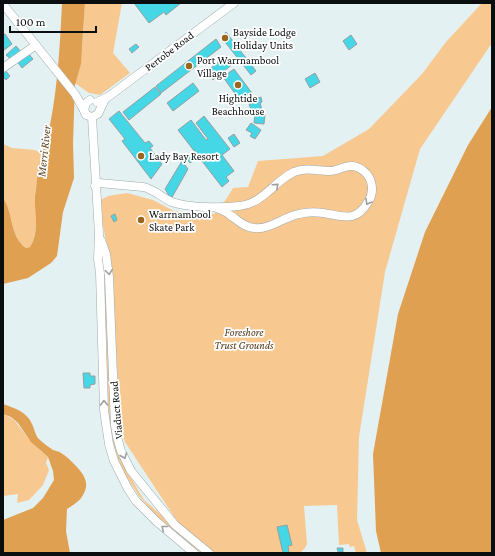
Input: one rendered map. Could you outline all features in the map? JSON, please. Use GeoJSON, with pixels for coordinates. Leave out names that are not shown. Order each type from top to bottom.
{"type":"FeatureCollection","features":[{"type":"Feature","properties":{"kind":"street","name":"Pertobe Road"},"geometry":{"type":"LineString","coordinates":[[88,114],[98,114],[98,102],[234,3]]}},
{"type":"Feature","properties":{"kind":"street"},"geometry":{"type":"LineString","coordinates":[[4,8],[75,94],[88,114]]}},
{"type":"Feature","properties":{"kind":"street"},"geometry":{"type":"LineString","coordinates":[[3,68],[36,45]]}},
{"type":"Feature","properties":{"kind":"street"},"geometry":{"type":"LineString","coordinates":[[75,94],[82,99],[98,102]]}},
{"type":"Feature","properties":{"kind":"street"},"geometry":{"type":"LineString","coordinates":[[88,114],[84,105],[98,102]]}},
{"type":"Feature","properties":{"kind":"street","name":"Viaduct Road"},"geometry":{"type":"LineString","coordinates":[[88,114],[99,234],[98,259],[100,273],[104,410],[109,444],[114,461],[136,501],[156,521],[194,553]]}},
{"type":"Feature","properties":{"kind":"street"},"geometry":{"type":"LineString","coordinates":[[95,186],[99,183],[149,188],[168,200],[178,203],[214,207],[243,206],[251,204],[259,200],[285,178],[301,170],[310,168],[331,171],[351,166],[365,173],[370,178],[372,183],[372,191],[369,201],[363,210],[351,216],[341,217],[318,213],[303,213],[288,217],[268,227],[259,228],[247,226],[225,211],[214,207]]}},
{"type":"Feature","properties":{"kind":"street"},"geometry":{"type":"LineString","coordinates":[[237,220],[235,216],[236,210],[243,206]]}},
{"type":"Feature","properties":{"kind":"street","name":"Viaduct Road"},"geometry":{"type":"LineString","coordinates":[[99,234],[106,254],[110,277],[115,425],[121,451],[132,471],[175,525],[209,553]]}},
{"type":"Feature","properties":{"kind":"green space"},"geometry":{"type":"Polygon","coordinates":[[[85,3],[122,3],[113,53],[130,73],[100,95],[89,93],[75,83],[82,54],[85,3]]]}},
{"type":"Feature","properties":{"kind":"green space","name":"Foreshore Trust Grounds"},"geometry":{"type":"Polygon","coordinates":[[[482,3],[492,3],[492,43],[420,149],[385,272],[359,437],[357,520],[367,553],[356,553],[354,546],[350,547],[349,544],[339,545],[337,505],[304,506],[307,544],[300,553],[213,553],[177,521],[125,442],[122,432],[115,339],[113,272],[102,222],[101,200],[108,196],[127,193],[153,200],[174,211],[214,214],[233,188],[248,187],[258,161],[323,156],[369,129],[422,74],[446,42],[482,3]]]}},
{"type":"Feature","properties":{"kind":"green space"},"geometry":{"type":"Polygon","coordinates":[[[3,144],[12,148],[35,150],[42,154],[35,194],[35,235],[30,247],[26,248],[21,243],[14,231],[9,210],[3,198],[3,144]]]}},
{"type":"Feature","properties":{"kind":"green space"},"geometry":{"type":"Polygon","coordinates":[[[100,244],[103,245],[118,449],[131,478],[144,500],[183,534],[208,553],[201,553],[157,517],[139,496],[124,473],[113,446],[109,427],[106,329],[100,244]]]}},
{"type":"Feature","properties":{"kind":"green space"},"geometry":{"type":"Polygon","coordinates":[[[3,414],[13,419],[27,437],[48,457],[46,463],[49,470],[43,485],[29,500],[17,503],[18,494],[3,496],[3,414]]]}},
{"type":"Feature","properties":{"kind":"water","name":"Merri River"},"geometry":{"type":"Polygon","coordinates":[[[62,3],[85,3],[81,64],[75,85],[73,143],[74,178],[63,212],[57,256],[51,263],[28,278],[3,284],[3,198],[9,210],[14,231],[21,243],[26,248],[30,247],[35,235],[35,196],[39,166],[49,131],[53,110],[57,79],[62,3]]]}},
{"type":"Feature","properties":{"kind":"water"},"geometry":{"type":"Polygon","coordinates":[[[492,107],[492,553],[381,553],[376,531],[373,454],[398,314],[425,232],[468,145],[492,107]]]}},
{"type":"Feature","properties":{"kind":"water"},"geometry":{"type":"Polygon","coordinates":[[[3,404],[24,413],[30,420],[38,438],[53,450],[66,457],[78,468],[86,480],[85,490],[82,497],[67,509],[66,531],[70,553],[3,553],[3,520],[33,508],[43,498],[54,480],[53,471],[48,457],[31,442],[18,423],[11,417],[3,414],[3,404]]]}},
{"type":"Feature","properties":{"kind":"building"},"geometry":{"type":"Polygon","coordinates":[[[134,3],[181,3],[166,15],[164,12],[149,23],[134,3]]]}},
{"type":"Feature","properties":{"kind":"building"},"geometry":{"type":"Polygon","coordinates":[[[226,32],[256,71],[251,75],[221,37],[226,32]]]}},
{"type":"Feature","properties":{"kind":"building"},"geometry":{"type":"Polygon","coordinates":[[[5,34],[12,44],[3,51],[3,35],[5,34]]]}},
{"type":"Feature","properties":{"kind":"building"},"geometry":{"type":"Polygon","coordinates":[[[351,35],[357,44],[349,50],[343,41],[351,35]]]}},
{"type":"Feature","properties":{"kind":"building","name":"Port Warrnambool Village"},"geometry":{"type":"Polygon","coordinates":[[[216,39],[221,47],[161,93],[156,86],[216,39]]]}},
{"type":"Feature","properties":{"kind":"building"},"geometry":{"type":"Polygon","coordinates":[[[136,44],[139,47],[132,53],[129,49],[136,44]]]}},
{"type":"Feature","properties":{"kind":"building"},"geometry":{"type":"Polygon","coordinates":[[[16,46],[22,53],[13,61],[6,55],[16,46]]]}},
{"type":"Feature","properties":{"kind":"building"},"geometry":{"type":"Polygon","coordinates":[[[27,52],[33,59],[22,68],[16,60],[27,52]]]}},
{"type":"Feature","properties":{"kind":"building"},"geometry":{"type":"Polygon","coordinates":[[[227,55],[234,63],[213,80],[206,72],[227,55]]]}},
{"type":"Feature","properties":{"kind":"building"},"geometry":{"type":"Polygon","coordinates":[[[4,69],[10,76],[6,80],[3,77],[4,69]]]}},
{"type":"Feature","properties":{"kind":"building","name":"Hightide Beachhouse"},"geometry":{"type":"Polygon","coordinates":[[[234,69],[252,93],[241,102],[223,77],[234,69]]]}},
{"type":"Feature","properties":{"kind":"building"},"geometry":{"type":"Polygon","coordinates":[[[315,73],[320,82],[310,88],[305,79],[315,73]]]}},
{"type":"Feature","properties":{"kind":"building"},"geometry":{"type":"Polygon","coordinates":[[[193,83],[199,91],[173,111],[167,103],[193,83]]]}},
{"type":"Feature","properties":{"kind":"building"},"geometry":{"type":"Polygon","coordinates":[[[155,87],[161,94],[129,120],[123,112],[155,87]]]}},
{"type":"Feature","properties":{"kind":"building"},"geometry":{"type":"Polygon","coordinates":[[[261,97],[262,102],[260,103],[262,110],[252,113],[249,104],[253,103],[252,100],[261,97]]]}},
{"type":"Feature","properties":{"kind":"building"},"geometry":{"type":"Polygon","coordinates":[[[119,111],[145,143],[149,141],[153,146],[150,148],[162,164],[151,179],[122,141],[125,139],[109,119],[119,111]]]}},
{"type":"Feature","properties":{"kind":"building"},"geometry":{"type":"Polygon","coordinates":[[[255,113],[265,114],[264,124],[254,123],[255,113]]]}},
{"type":"Feature","properties":{"kind":"building"},"geometry":{"type":"Polygon","coordinates":[[[204,116],[230,149],[222,155],[234,171],[226,177],[229,181],[222,187],[178,130],[191,120],[206,140],[208,139],[196,123],[204,116]]]}},
{"type":"Feature","properties":{"kind":"building"},"geometry":{"type":"Polygon","coordinates":[[[251,123],[261,130],[255,139],[250,136],[252,133],[246,130],[251,123]]]}},
{"type":"Feature","properties":{"kind":"building"},"geometry":{"type":"Polygon","coordinates":[[[234,134],[240,143],[234,147],[228,138],[234,134]]]}},
{"type":"Feature","properties":{"kind":"building"},"geometry":{"type":"Polygon","coordinates":[[[195,151],[199,157],[190,163],[186,158],[195,151]]]}},
{"type":"Feature","properties":{"kind":"building"},"geometry":{"type":"Polygon","coordinates":[[[182,161],[188,169],[171,199],[165,189],[182,161]]]}},
{"type":"Feature","properties":{"kind":"building"},"geometry":{"type":"Polygon","coordinates":[[[115,214],[117,220],[114,222],[111,216],[115,214]]]}},
{"type":"Feature","properties":{"kind":"building"},"geometry":{"type":"Polygon","coordinates":[[[83,373],[90,373],[90,376],[95,376],[95,384],[90,385],[90,388],[84,388],[83,373]]]}},
{"type":"Feature","properties":{"kind":"building"},"geometry":{"type":"Polygon","coordinates":[[[287,525],[292,545],[288,546],[289,553],[283,553],[277,527],[287,525]]]}},
{"type":"Feature","properties":{"kind":"building"},"geometry":{"type":"Polygon","coordinates":[[[337,548],[343,548],[343,552],[338,552],[337,548]]]}},
{"type":"Feature","properties":{"kind":"place","name":"Bayside Lodge Holiday Units"},"geometry":{"type":"Point","coordinates":[225,38]}},
{"type":"Feature","properties":{"kind":"place","name":"Port Warrnambool Village"},"geometry":{"type":"Point","coordinates":[189,66]}},
{"type":"Feature","properties":{"kind":"place","name":"Hightide Beachhouse"},"geometry":{"type":"Point","coordinates":[238,85]}},
{"type":"Feature","properties":{"kind":"place","name":"Lady Bay Resort"},"geometry":{"type":"Point","coordinates":[141,156]}},
{"type":"Feature","properties":{"kind":"place","name":"Warrnambool Skate Park"},"geometry":{"type":"Point","coordinates":[141,220]}}]}
